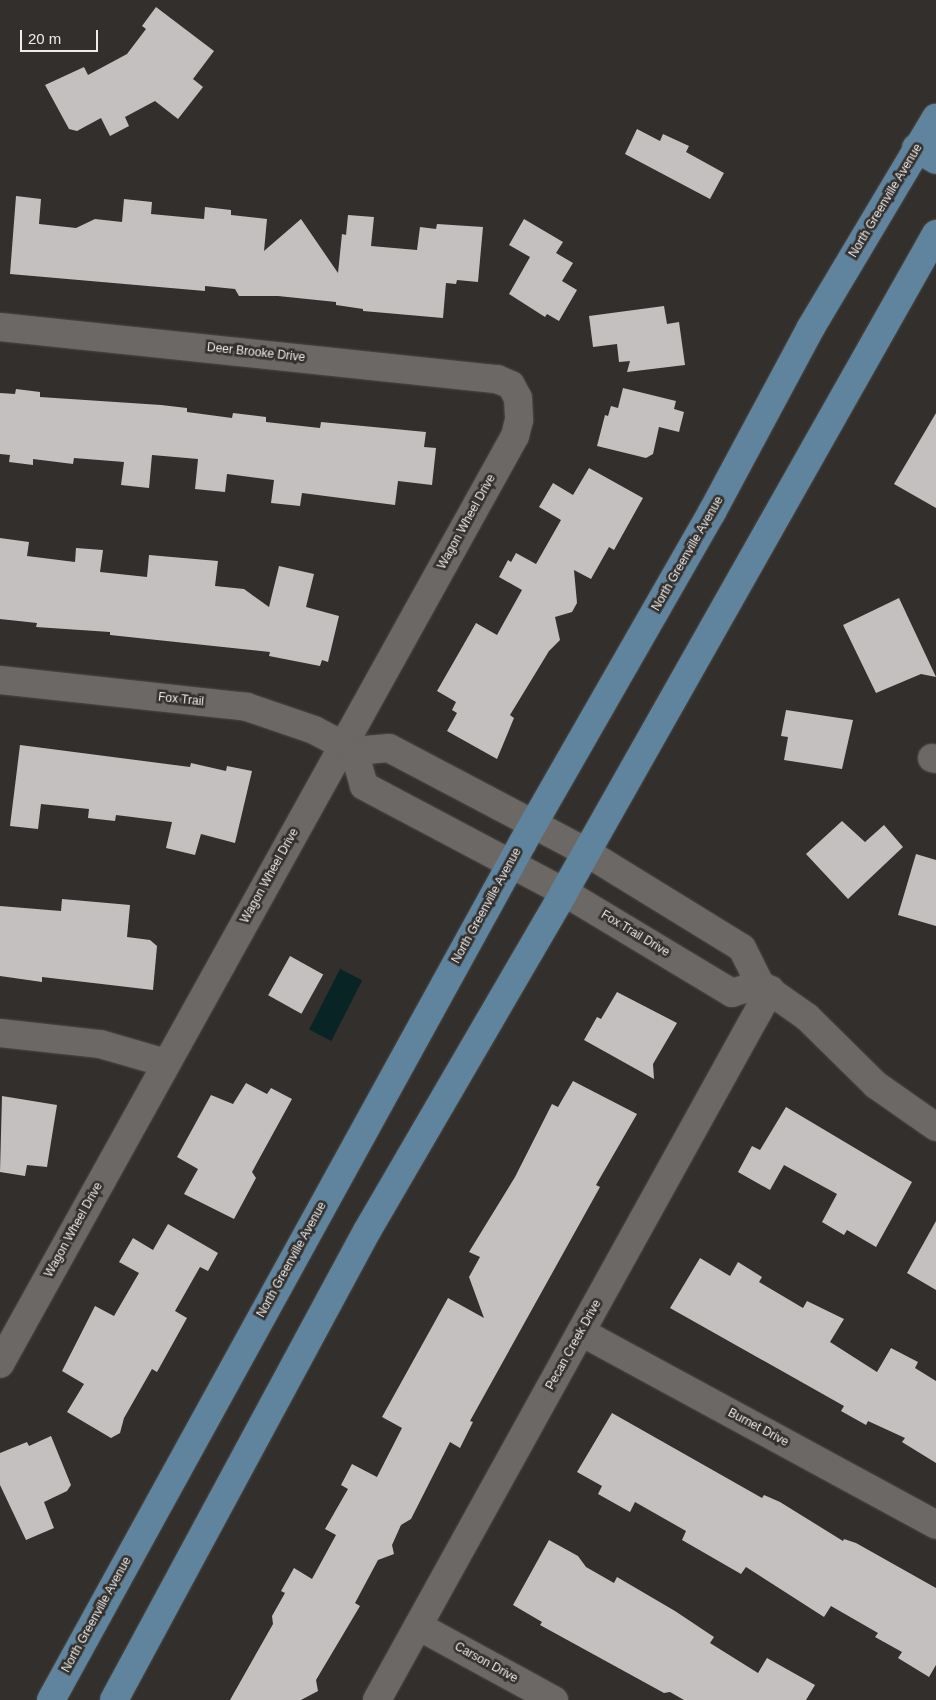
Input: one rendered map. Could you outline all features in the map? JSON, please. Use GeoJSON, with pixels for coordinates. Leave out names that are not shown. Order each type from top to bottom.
{"type":"FeatureCollection","features":[{"type":"Feature","properties":{"kind":"main road","name":"North Greenville Avenue"},"geometry":{"type":"LineString","coordinates":[[51,1700],[511,863],[712,512],[810,329],[926,154],[936,118]]}},
{"type":"Feature","properties":{"kind":"main road"},"geometry":{"type":"LineString","coordinates":[[114,1700],[367,1231],[564,892],[936,234]]}},
{"type":"Feature","properties":{"kind":"street","name":"Deer Brooke Drive"},"geometry":{"type":"LineString","coordinates":[[0,328],[482,376],[511,384]]}},
{"type":"Feature","properties":{"kind":"street","name":"Wagon Wheel Drive"},"geometry":{"type":"LineString","coordinates":[[0,1364],[166,1064],[349,747],[515,436],[519,420],[518,398],[511,384]]}},
{"type":"Feature","properties":{"kind":"street","name":"Fox Trail"},"geometry":{"type":"LineString","coordinates":[[0,680],[246,707],[283,718],[349,747],[389,748],[534,823]]}},
{"type":"Feature","properties":{"kind":"street"},"geometry":{"type":"LineString","coordinates":[[349,747],[364,786],[511,863]]}},
{"type":"Feature","properties":{"kind":"street"},"geometry":{"type":"LineString","coordinates":[[534,823],[586,852],[742,948],[765,987],[807,1017],[876,1085],[936,1126]]}},
{"type":"Feature","properties":{"kind":"street","name":"Fox Trail Drive"},"geometry":{"type":"LineString","coordinates":[[511,863],[564,892],[732,993],[765,987]]}},
{"type":"Feature","properties":{"kind":"street","name":"Pecan Creek Drive"},"geometry":{"type":"LineString","coordinates":[[377,1700],[581,1332],[765,987]]}},
{"type":"Feature","properties":{"kind":"street"},"geometry":{"type":"LineString","coordinates":[[0,1033],[100,1044],[166,1064]]}},
{"type":"Feature","properties":{"kind":"street","name":"Burnet Drive"},"geometry":{"type":"LineString","coordinates":[[581,1332],[936,1525]]}},
{"type":"Feature","properties":{"kind":"street","name":"Carson Drive"},"geometry":{"type":"LineString","coordinates":[[418,1626],[554,1700]]}},
{"type":"Feature","properties":{"kind":"water"},"geometry":{"type":"Polygon","coordinates":[[[340,969],[362,980],[331,1041],[309,1030],[340,969]]]}},
{"type":"Feature","properties":{"kind":"building"},"geometry":{"type":"Polygon","coordinates":[[[156,7],[214,51],[193,79],[203,87],[178,119],[155,101],[125,117],[129,126],[110,136],[101,118],[77,131],[69,129],[45,85],[84,67],[88,75],[127,54],[146,29],[142,26],[156,7]]]}},
{"type":"Feature","properties":{"kind":"building"},"geometry":{"type":"Polygon","coordinates":[[[637,129],[660,141],[663,134],[689,146],[686,152],[724,173],[710,199],[625,154],[637,129]]]}},
{"type":"Feature","properties":{"kind":"building"},"geometry":{"type":"Polygon","coordinates":[[[16,196],[41,199],[39,224],[76,228],[95,219],[122,222],[124,199],[152,202],[151,214],[204,219],[205,207],[231,210],[231,215],[267,219],[264,251],[301,219],[338,273],[342,234],[346,235],[348,215],[374,217],[371,246],[417,250],[420,227],[436,229],[437,224],[483,227],[478,282],[457,280],[456,284],[446,283],[443,318],[363,311],[363,309],[336,305],[336,302],[278,296],[239,296],[235,289],[205,286],[205,291],[10,274],[16,196]]]}},
{"type":"Feature","properties":{"kind":"building"},"geometry":{"type":"Polygon","coordinates":[[[524,219],[563,242],[556,253],[573,263],[562,281],[577,290],[559,321],[547,314],[545,317],[509,294],[530,257],[509,245],[524,219]]]}},
{"type":"Feature","properties":{"kind":"building"},"geometry":{"type":"Polygon","coordinates":[[[664,306],[667,324],[679,322],[685,365],[627,372],[630,361],[619,362],[617,344],[593,347],[589,316],[664,306]]]}},
{"type":"Feature","properties":{"kind":"building"},"geometry":{"type":"Polygon","coordinates":[[[623,388],[676,401],[674,409],[684,412],[679,432],[659,427],[653,454],[646,458],[597,446],[605,415],[608,416],[611,406],[618,408],[623,388]]]}},
{"type":"Feature","properties":{"kind":"building"},"geometry":{"type":"Polygon","coordinates":[[[16,389],[40,392],[40,397],[161,405],[187,408],[187,412],[232,418],[233,413],[266,417],[266,422],[320,428],[321,422],[426,432],[424,447],[436,448],[432,485],[398,481],[395,505],[302,493],[300,506],[271,503],[274,480],[227,474],[225,492],[195,489],[198,459],[152,455],[149,488],[121,485],[124,462],[74,458],[73,464],[33,459],[33,465],[9,462],[10,455],[0,454],[0,393],[15,394],[16,389]]]}},
{"type":"Feature","properties":{"kind":"building"},"geometry":{"type":"Polygon","coordinates":[[[936,413],[936,508],[894,484],[936,413]]]}},
{"type":"Feature","properties":{"kind":"building"},"geometry":{"type":"Polygon","coordinates":[[[589,468],[643,498],[614,550],[609,547],[591,579],[574,570],[577,603],[572,612],[555,617],[560,640],[549,651],[510,715],[514,718],[497,759],[447,731],[457,713],[452,710],[456,702],[437,691],[476,623],[497,635],[522,590],[499,577],[508,560],[511,562],[516,553],[536,564],[561,520],[539,507],[553,483],[573,495],[589,468]]]}},
{"type":"Feature","properties":{"kind":"building"},"geometry":{"type":"Polygon","coordinates":[[[0,538],[29,542],[27,556],[75,562],[76,548],[103,550],[100,572],[147,577],[149,555],[218,561],[215,586],[244,589],[269,607],[279,566],[314,574],[306,607],[339,616],[328,662],[322,660],[320,666],[269,656],[270,652],[110,635],[110,632],[36,627],[37,623],[0,619],[0,538]]]}},
{"type":"Feature","properties":{"kind":"building"},"geometry":{"type":"Polygon","coordinates":[[[899,598],[936,677],[921,674],[876,693],[843,625],[899,598]]]}},
{"type":"Feature","properties":{"kind":"building"},"geometry":{"type":"Polygon","coordinates":[[[786,710],[853,720],[842,769],[784,760],[788,737],[781,736],[786,710]]]}},
{"type":"Feature","properties":{"kind":"building"},"geometry":{"type":"Polygon","coordinates":[[[20,745],[190,767],[191,763],[226,771],[227,766],[252,771],[235,843],[201,834],[195,855],[166,848],[172,822],[116,815],[115,821],[88,818],[89,809],[41,804],[38,829],[10,826],[20,745]]]}},
{"type":"Feature","properties":{"kind":"building"},"geometry":{"type":"Polygon","coordinates":[[[842,821],[865,842],[884,825],[903,847],[848,899],[806,854],[842,821]]]}},
{"type":"Feature","properties":{"kind":"building"},"geometry":{"type":"Polygon","coordinates":[[[916,854],[936,860],[936,926],[898,915],[916,854]]]}},
{"type":"Feature","properties":{"kind":"building"},"geometry":{"type":"Polygon","coordinates":[[[62,899],[130,905],[127,937],[150,940],[157,946],[153,990],[42,977],[42,982],[0,976],[0,906],[61,911],[62,899]]]}},
{"type":"Feature","properties":{"kind":"building"},"geometry":{"type":"Polygon","coordinates":[[[290,956],[323,974],[301,1014],[268,995],[290,956]]]}},
{"type":"Feature","properties":{"kind":"building"},"geometry":{"type":"Polygon","coordinates":[[[617,992],[677,1023],[653,1064],[654,1079],[584,1040],[597,1017],[601,1019],[617,992]]]}},
{"type":"Feature","properties":{"kind":"building"},"geometry":{"type":"Polygon","coordinates":[[[573,1081],[637,1114],[596,1185],[600,1187],[470,1421],[473,1422],[460,1448],[450,1442],[411,1519],[401,1525],[392,1545],[394,1554],[378,1560],[355,1603],[360,1606],[316,1680],[318,1691],[301,1700],[230,1700],[273,1624],[272,1616],[285,1593],[281,1591],[294,1568],[312,1579],[336,1535],[325,1529],[348,1489],[341,1485],[352,1464],[377,1477],[402,1428],[382,1417],[448,1298],[484,1318],[469,1277],[480,1257],[469,1252],[515,1177],[552,1104],[558,1107],[573,1081]]]}},
{"type":"Feature","properties":{"kind":"building"},"geometry":{"type":"Polygon","coordinates":[[[246,1083],[267,1094],[271,1088],[292,1099],[252,1172],[256,1178],[234,1219],[184,1194],[198,1169],[177,1157],[211,1095],[233,1104],[246,1083]]]}},
{"type":"Feature","properties":{"kind":"building"},"geometry":{"type":"Polygon","coordinates":[[[2,1096],[57,1105],[47,1167],[27,1165],[25,1176],[0,1172],[2,1096]]]}},
{"type":"Feature","properties":{"kind":"building"},"geometry":{"type":"Polygon","coordinates":[[[786,1107],[912,1182],[876,1247],[847,1230],[844,1235],[822,1222],[837,1194],[784,1165],[770,1190],[738,1172],[752,1146],[760,1150],[786,1107]]]}},
{"type":"Feature","properties":{"kind":"building"},"geometry":{"type":"Polygon","coordinates":[[[936,1221],[936,1290],[907,1273],[936,1221]]]}},
{"type":"Feature","properties":{"kind":"building"},"geometry":{"type":"Polygon","coordinates":[[[168,1224],[218,1253],[208,1271],[200,1267],[175,1311],[187,1318],[157,1372],[152,1369],[124,1418],[120,1433],[111,1438],[67,1412],[84,1384],[62,1371],[95,1306],[114,1316],[139,1273],[119,1262],[133,1238],[153,1250],[168,1224]]]}},
{"type":"Feature","properties":{"kind":"building"},"geometry":{"type":"Polygon","coordinates":[[[700,1258],[730,1276],[738,1262],[762,1277],[759,1282],[803,1308],[807,1301],[844,1319],[830,1342],[877,1372],[891,1348],[918,1362],[915,1368],[936,1381],[936,1463],[902,1442],[905,1438],[868,1421],[866,1425],[841,1411],[844,1406],[670,1308],[700,1258]]]}},
{"type":"Feature","properties":{"kind":"building"},"geometry":{"type":"Polygon","coordinates":[[[612,1413],[762,1498],[764,1495],[780,1502],[843,1541],[844,1539],[856,1543],[936,1588],[936,1665],[929,1677],[898,1658],[902,1652],[875,1637],[878,1633],[831,1606],[824,1617],[746,1567],[741,1574],[682,1540],[686,1531],[635,1502],[630,1512],[598,1494],[602,1486],[577,1472],[612,1413]]]}},
{"type":"Feature","properties":{"kind":"building"},"geometry":{"type":"Polygon","coordinates":[[[51,1436],[71,1485],[67,1491],[44,1502],[54,1528],[26,1540],[0,1485],[0,1453],[27,1442],[29,1446],[51,1436]]]}},
{"type":"Feature","properties":{"kind":"building"},"geometry":{"type":"Polygon","coordinates":[[[549,1540],[578,1556],[586,1567],[614,1583],[617,1577],[675,1611],[714,1637],[710,1643],[758,1673],[767,1658],[815,1685],[806,1700],[684,1700],[670,1692],[664,1693],[540,1625],[542,1622],[513,1605],[549,1540]]]}}]}
